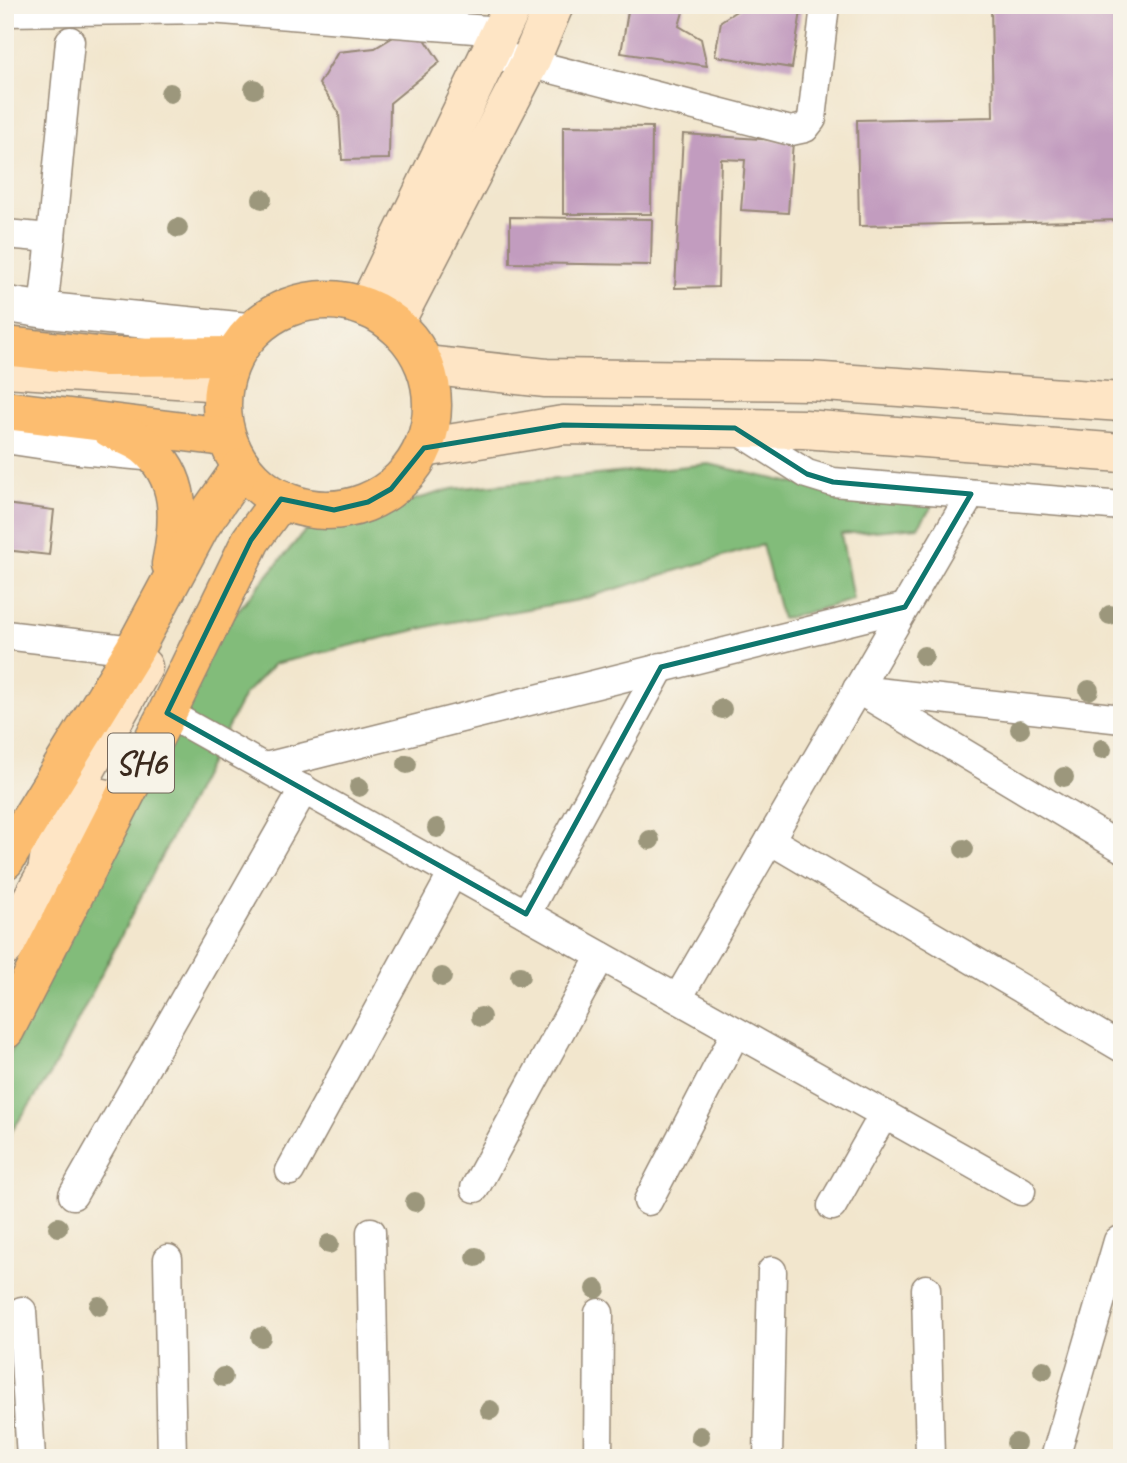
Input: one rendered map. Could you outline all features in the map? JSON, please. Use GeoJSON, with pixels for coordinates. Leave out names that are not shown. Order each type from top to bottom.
{"type":"FeatureCollection","features":[{"type":"Feature","properties":{"kind":"main road"},"geometry":{"type":"LineString","coordinates":[[380,316],[529,64],[554,5]]}},
{"type":"Feature","properties":{"kind":"main road"},"geometry":{"type":"LineString","coordinates":[[380,316],[501,30]]}},
{"type":"Feature","properties":{"kind":"main road"},"geometry":{"type":"LineString","coordinates":[[337,300],[380,316],[412,343],[425,365],[432,393],[431,421],[424,448],[410,470],[391,489],[369,502],[334,510],[299,507],[267,492],[230,442],[220,410],[236,356],[277,313],[306,302],[337,300]]}},
{"type":"Feature","properties":{"kind":"main road"},"geometry":{"type":"LineString","coordinates":[[5,346],[106,357],[236,356]]}},
{"type":"Feature","properties":{"kind":"main road"},"geometry":{"type":"LineString","coordinates":[[5,368],[236,356]]}},
{"type":"Feature","properties":{"kind":"main road"},"geometry":{"type":"LineString","coordinates":[[425,365],[546,378],[809,382],[1122,402]]}},
{"type":"Feature","properties":{"kind":"main road"},"geometry":{"type":"LineString","coordinates":[[5,395],[230,442]]}},
{"type":"Feature","properties":{"kind":"main road"},"geometry":{"type":"LineString","coordinates":[[5,410],[230,442]]}},
{"type":"Feature","properties":{"kind":"main road"},"geometry":{"type":"LineString","coordinates":[[100,423],[144,445],[164,467],[176,494],[177,533],[166,590]]}},
{"type":"Feature","properties":{"kind":"main road"},"geometry":{"type":"LineString","coordinates":[[424,448],[563,425],[804,429],[1122,453]]}},
{"type":"Feature","properties":{"kind":"main road","name":"SH6"},"geometry":{"type":"LineString","coordinates":[[5,860],[134,650],[201,525],[230,442]]}},
{"type":"Feature","properties":{"kind":"main road","name":"SH6"},"geometry":{"type":"LineString","coordinates":[[5,1031],[167,713],[251,540],[282,499]]}},
{"type":"Feature","properties":{"kind":"main road"},"geometry":{"type":"LineString","coordinates":[[47,872],[54,827],[204,559],[201,525]]}},
{"type":"Feature","properties":{"kind":"main road"},"geometry":{"type":"LineString","coordinates":[[5,947],[47,872],[80,842],[221,567],[246,551]]}},
{"type":"Feature","properties":{"kind":"street"},"geometry":{"type":"LineString","coordinates":[[5,12],[101,8],[209,9],[501,30],[529,64],[791,131],[805,128],[812,119],[825,5]]}},
{"type":"Feature","properties":{"kind":"street"},"geometry":{"type":"LineString","coordinates":[[43,310],[70,41]]}},
{"type":"Feature","properties":{"kind":"street"},"geometry":{"type":"LineString","coordinates":[[5,234],[51,238]]}},
{"type":"Feature","properties":{"kind":"street"},"geometry":{"type":"LineString","coordinates":[[5,304],[43,310],[236,356]]}},
{"type":"Feature","properties":{"kind":"street"},"geometry":{"type":"LineString","coordinates":[[735,428],[807,474],[833,482],[1122,506]]}},
{"type":"Feature","properties":{"kind":"street"},"geometry":{"type":"LineString","coordinates":[[5,439],[79,450],[155,457]]}},
{"type":"Feature","properties":{"kind":"street"},"geometry":{"type":"LineString","coordinates":[[678,999],[971,494]]}},
{"type":"Feature","properties":{"kind":"street"},"geometry":{"type":"LineString","coordinates":[[265,767],[905,607]]}},
{"type":"Feature","properties":{"kind":"street"},"geometry":{"type":"LineString","coordinates":[[5,635],[134,650]]}},
{"type":"Feature","properties":{"kind":"street"},"geometry":{"type":"LineString","coordinates":[[526,914],[662,667]]}},
{"type":"Feature","properties":{"kind":"street"},"geometry":{"type":"LineString","coordinates":[[857,690],[1122,719]]}},
{"type":"Feature","properties":{"kind":"street"},"geometry":{"type":"LineString","coordinates":[[857,690],[1122,848]]}},
{"type":"Feature","properties":{"kind":"street"},"geometry":{"type":"LineString","coordinates":[[167,713],[1021,1191]]}},
{"type":"Feature","properties":{"kind":"street"},"geometry":{"type":"LineString","coordinates":[[73,1195],[304,789]]}},
{"type":"Feature","properties":{"kind":"street"},"geometry":{"type":"LineString","coordinates":[[770,840],[1122,1048]]}},
{"type":"Feature","properties":{"kind":"street"},"geometry":{"type":"LineString","coordinates":[[290,1171],[453,873]]}},
{"type":"Feature","properties":{"kind":"street"},"geometry":{"type":"LineString","coordinates":[[475,1188],[601,956]]}},
{"type":"Feature","properties":{"kind":"street"},"geometry":{"type":"LineString","coordinates":[[648,1201],[736,1032]]}},
{"type":"Feature","properties":{"kind":"street"},"geometry":{"type":"LineString","coordinates":[[832,1206],[884,1114]]}},
{"type":"Feature","properties":{"kind":"street"},"geometry":{"type":"LineString","coordinates":[[371,1233],[375,1458]]}},
{"type":"Feature","properties":{"kind":"street"},"geometry":{"type":"LineString","coordinates":[[1055,1458],[1118,1241]]}},
{"type":"Feature","properties":{"kind":"street"},"geometry":{"type":"LineString","coordinates":[[168,1259],[172,1458]]}},
{"type":"Feature","properties":{"kind":"street"},"geometry":{"type":"LineString","coordinates":[[768,1458],[772,1271]]}},
{"type":"Feature","properties":{"kind":"street"},"geometry":{"type":"LineString","coordinates":[[926,1289],[930,1458]]}},
{"type":"Feature","properties":{"kind":"street"},"geometry":{"type":"LineString","coordinates":[[22,1311],[31,1458]]}},
{"type":"Feature","properties":{"kind":"street"},"geometry":{"type":"LineString","coordinates":[[598,1458],[599,1313]]}},
{"type":"Feature","properties":{"kind":"highlighted area"},"geometry":{"type":"Polygon","coordinates":[[[563,425],[735,428],[807,474],[833,482],[971,494],[905,607],[661,667],[526,914],[167,713],[251,540],[281,499],[334,510],[368,502],[391,489],[424,448],[563,425]]]}},
{"type":"Feature","properties":{"kind":"green space"},"geometry":{"type":"Polygon","coordinates":[[[709,464],[792,483],[935,502],[918,527],[841,534],[853,600],[782,619],[762,545],[579,600],[441,624],[274,664],[244,695],[50,1075],[5,1141],[5,1062],[217,635],[305,531],[452,489],[709,464]]]}},
{"type":"Feature","properties":{"kind":"building"},"geometry":{"type":"Polygon","coordinates":[[[629,5],[685,5],[679,26],[701,39],[707,66],[621,53],[629,5]]]}},
{"type":"Feature","properties":{"kind":"building"},"geometry":{"type":"Polygon","coordinates":[[[741,5],[802,5],[792,68],[715,56],[721,21],[741,8],[741,5]]]}},
{"type":"Feature","properties":{"kind":"building"},"geometry":{"type":"Polygon","coordinates":[[[991,5],[1122,5],[1122,220],[859,226],[857,120],[993,117],[991,5]]]}},
{"type":"Feature","properties":{"kind":"building"},"geometry":{"type":"Polygon","coordinates":[[[415,24],[440,62],[390,103],[389,159],[342,160],[339,112],[319,84],[338,52],[375,48],[415,24]]]}},
{"type":"Feature","properties":{"kind":"building"},"geometry":{"type":"Polygon","coordinates":[[[563,126],[652,127],[651,214],[563,214],[563,126]]]}},
{"type":"Feature","properties":{"kind":"building"},"geometry":{"type":"Polygon","coordinates":[[[683,134],[793,141],[788,213],[741,210],[745,160],[721,159],[718,287],[675,288],[683,134]]]}},
{"type":"Feature","properties":{"kind":"building"},"geometry":{"type":"Polygon","coordinates":[[[510,217],[652,219],[651,265],[510,263],[510,217]]]}},
{"type":"Feature","properties":{"kind":"building"},"geometry":{"type":"Polygon","coordinates":[[[5,504],[54,510],[49,555],[5,550],[5,504]]]}}]}
